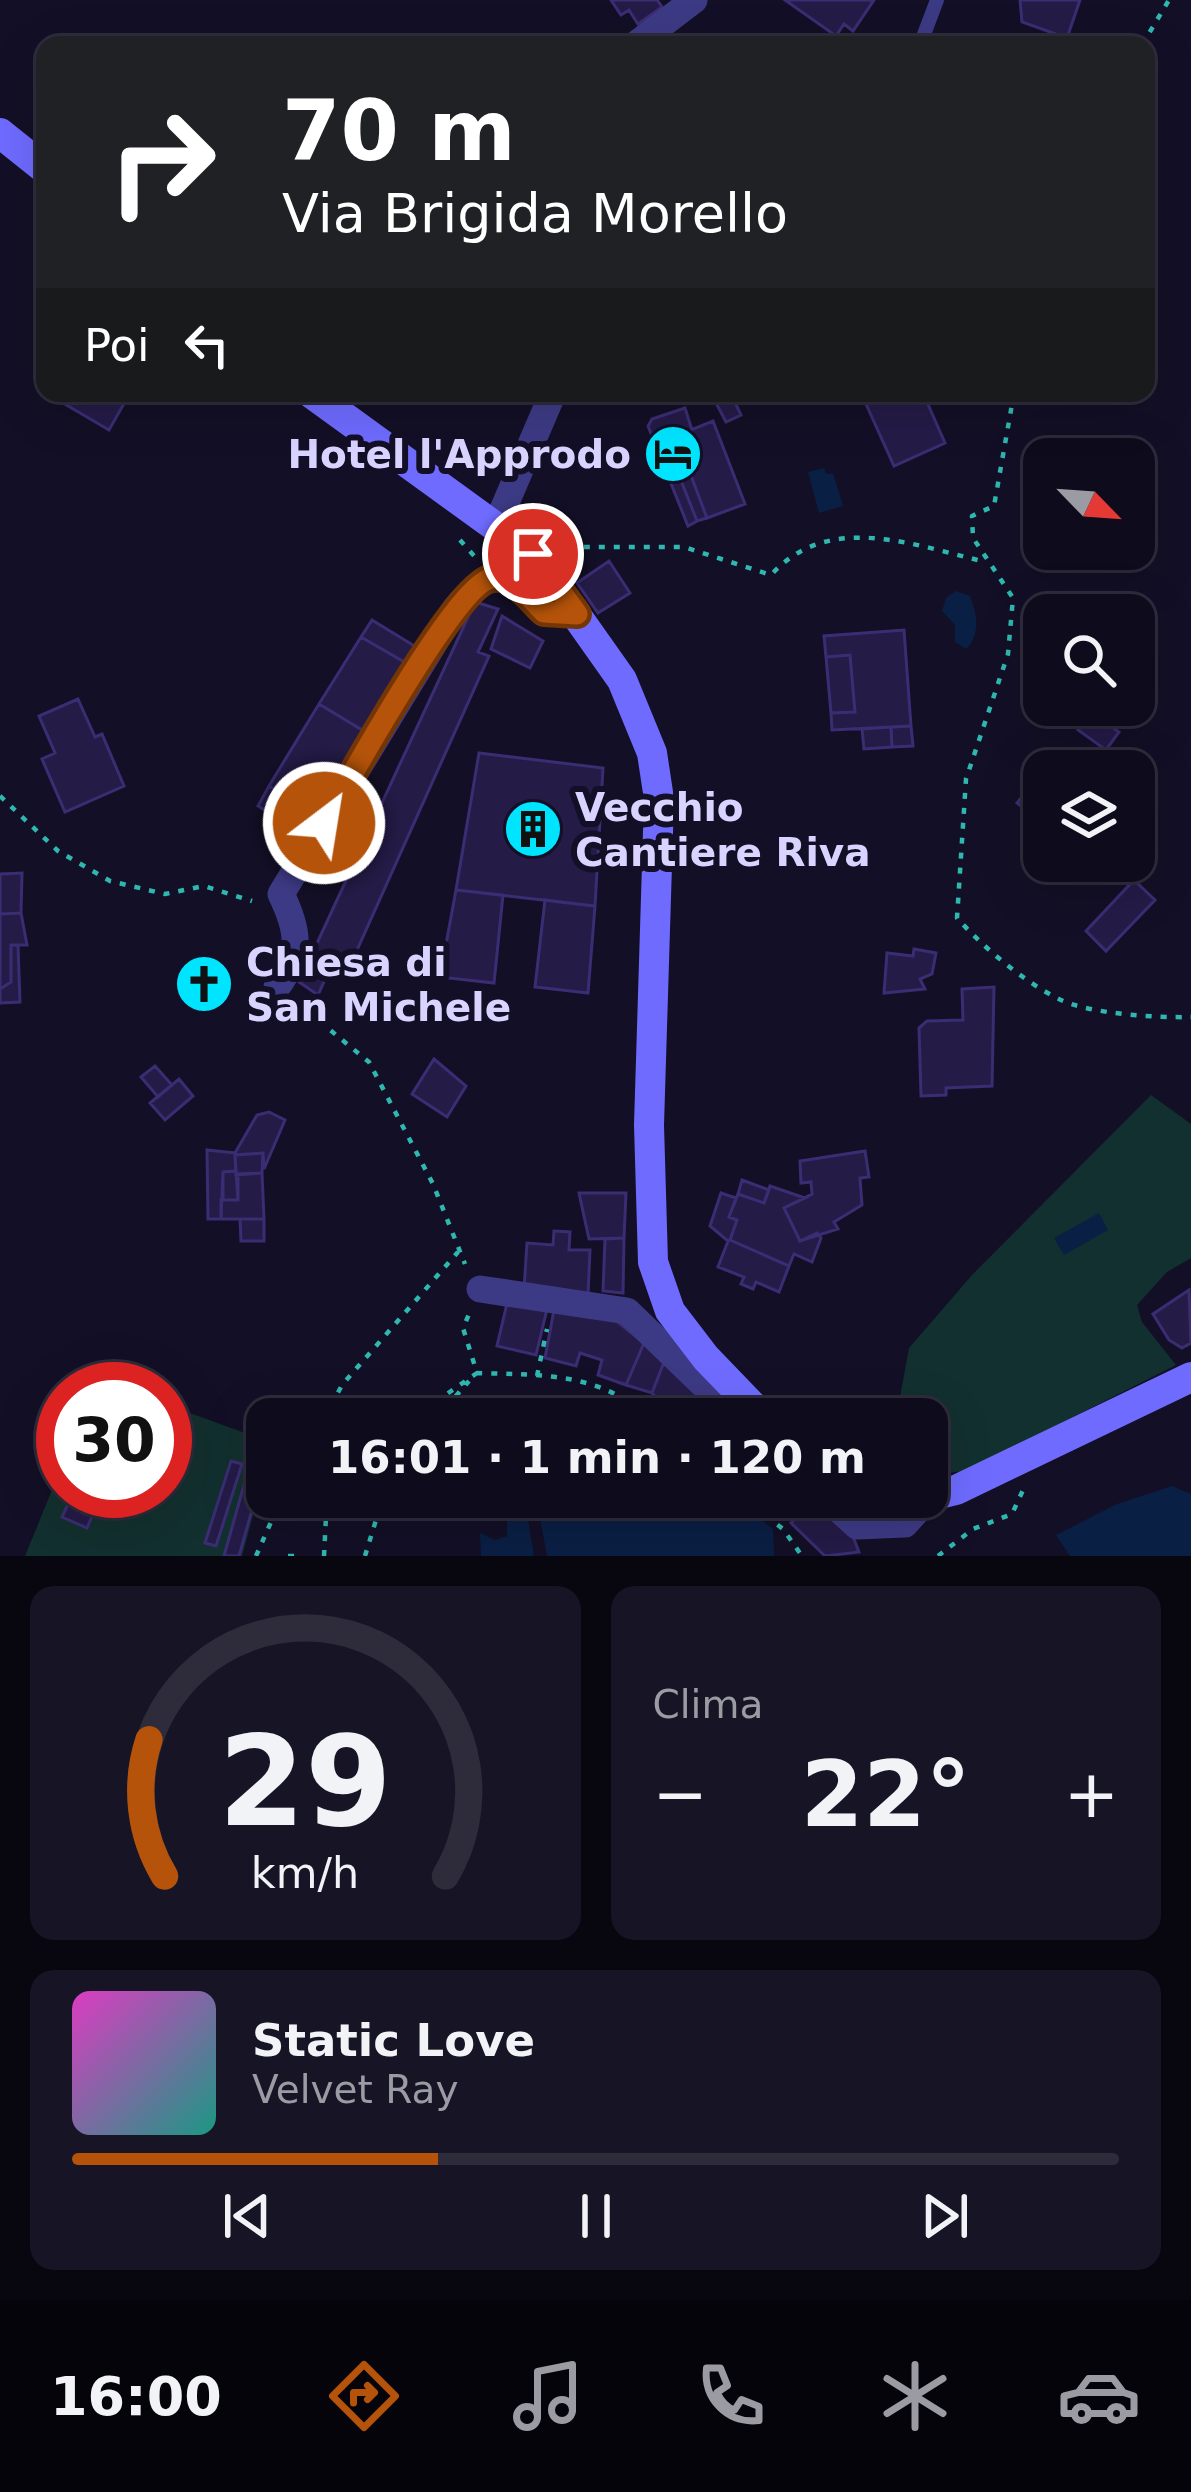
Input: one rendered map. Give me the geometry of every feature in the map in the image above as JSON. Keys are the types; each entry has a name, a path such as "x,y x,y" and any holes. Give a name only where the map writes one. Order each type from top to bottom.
{"main road":[{"path":"0,133 36,162"},
{"path":"324,402 533,554 622,680 658,773 649,1125 653,1262 670,1311 745,1398"},
{"path":"948,1490 1191,1377"}],"street":[{"path":"647,36 694,0"},
{"path":"496,526 549,402"},
{"path":"277,987 295,962 293,920 281,894 455,609 473,587 490,578 509,579 544,612 577,614"},
{"path":"479,1289 627,1311 718,1398"},
{"path":"848,1518 857,1526 904,1524 910,1518"}],"lane":[{"path":"924,36 938,0"}],"path":[{"path":"1147,36 1169,0"},
{"path":"1012,402 994,506 972,516 973,538 1013,598 1008,655 966,779 957,918 974,937 1062,1000 1160,1018 1191,1017"},
{"path":"581,547 684,547 771,575 794,550 867,535 986,562"},
{"path":"0,796 58,851 110,881 165,894 204,886 248,902"},
{"path":"277,987 369,1062 433,1184 458,1252 479,1289 463,1328 476,1372"},
{"path":"335,1398 458,1252"},
{"path":"537,1376 553,1300"},
{"path":"454,1398 476,1372"},
{"path":"440,1398 476,1372 537,1376 623,1393 628,1398"},
{"path":"256,1556 273,1518"},
{"path":"324,1556 326,1518"},
{"path":"365,1556 377,1518"},
{"path":"769,1518 802,1556"},
{"path":"288,1556 295,1552 299,1556"}],"green space":[{"path":"1151,1095 1191,1124 1191,1258 1167,1272 1137,1305 1142,1322 1176,1365 966,1471 948,1473 948,1398 900,1398 909,1348 972,1275"},
{"path":"192,1414 246,1433 246,1518 252,1518 242,1556 25,1556 41,1518 192,1518"}],"water":[{"path":"824,468 826,474 833,473 843,506 819,513 808,472"},
{"path":"956,591 970,596 976,617 976,631 966,649 955,642 955,625 942,611 946,598"},
{"path":"1099,1213 1108,1230 1064,1255 1054,1238"},
{"path":"1172,1486 1191,1494 1191,1556 1070,1556 1056,1535 1117,1504"},
{"path":"507,1518 528,1518 534,1556 481,1556 480,1533 495,1540 507,1536"},
{"path":"540,1518 758,1518 773,1529 774,1556 547,1556"}],"building":[{"path":"611,0 657,0 662,7 638,24 629,10 621,15"},
{"path":"785,0 874,0 853,31 844,24 836,36"},
{"path":"1020,0 1080,0 1068,36 1022,22"},
{"path":"61,402 125,402 109,430"},
{"path":"735,402 741,415 726,422 716,403"},
{"path":"927,402 945,443 894,466 866,404"},
{"path":"685,408 692,430 665,440 697,521 688,526 648,426 652,419"},
{"path":"713,421 745,504 707,518 676,436"},
{"path":"676,436 707,518 697,521 665,440"},
{"path":"609,561 630,593 598,613 577,583"},
{"path":"475,602 498,609 478,652 489,656 344,979 328,973 318,995 299,982"},
{"path":"502,616 543,641 530,668 491,649"},
{"path":"372,620 416,647 406,663 361,637"},
{"path":"904,630 911,726 832,730 831,713 855,712 850,655 826,657 824,636"},
{"path":"361,637 406,663 362,730 319,704"},
{"path":"850,655 855,712 831,713 826,657"},
{"path":"78,699 95,737 102,734 124,786 65,812 42,759 55,753 39,716"},
{"path":"319,704 364,731 314,813 269,786"},
{"path":"911,726 913,746 892,747 891,727"},
{"path":"1110,726 1119,732 1106,750 1078,730"},
{"path":"891,727 892,747 864,749 862,729"},
{"name":"Vecchio Cantiere Riva","path":"479,753 603,768 595,906 456,890"},
{"path":"269,786 314,813 301,833 258,806"},
{"path":"22,873 21,913 0,914 0,874"},
{"path":"1132,882 1155,900 1106,951 1086,931"},
{"path":"456,890 503,895 494,983 440,977"},
{"path":"545,900 595,906 588,993 535,987"},
{"path":"21,913 27,945 11,945 11,982 0,989 0,914"},
{"path":"11,945 18,945 20,1002 0,1003 0,989 11,982"},
{"path":"914,949 936,953 932,974 920,979 925,989 884,993 887,953 913,956"},
{"path":"994,987 992,1086 946,1088 946,1095 921,1096 919,1028 927,1021 963,1020 962,989"},
{"path":"434,1059 466,1086 447,1117 412,1094"},
{"path":"155,1066 172,1085 158,1097 141,1077"},
{"path":"179,1079 193,1096 165,1120 150,1103"},
{"path":"269,1112 285,1120 264,1169 263,1153 235,1155 236,1171 223,1172 221,1219 208,1219 207,1150 235,1153 257,1115"},
{"path":"865,1151 869,1177 860,1178 862,1205 834,1222 838,1229 800,1241 784,1208 812,1194 811,1182 801,1183 800,1161"},
{"path":"263,1153 262,1173 236,1175 235,1155"},
{"path":"236,1171 238,1200 223,1200 223,1172"},
{"path":"262,1173 264,1219 221,1219 221,1200 238,1200 238,1174"},
{"path":"742,1180 769,1190 764,1203 738,1194"},
{"path":"770,1186 805,1198 784,1208 800,1241 817,1233 821,1238 812,1262 794,1254 789,1266 730,1240 737,1220 729,1217 738,1194 764,1203"},
{"path":"579,1193 626,1193 624,1238 589,1239"},
{"path":"721,1193 736,1198 729,1217 737,1220 730,1240 789,1266 779,1292 756,1282 753,1289 741,1284 744,1277 718,1267 728,1241 710,1226"},
{"path":"240,1219 264,1219 264,1241 241,1241"},
{"path":"554,1231 570,1232 569,1250 590,1250 588,1295 524,1289 527,1243 553,1245"},
{"path":"624,1238 623,1293 603,1291 605,1239"},
{"path":"1189,1290 1191,1343 1182,1348 1169,1340 1153,1314"},
{"path":"508,1299 547,1309 536,1355 497,1346"},
{"path":"554,1310 614,1319 644,1343 626,1385 598,1375 602,1360 580,1353 576,1366 545,1358"},
{"path":"644,1343 666,1357 652,1393 626,1385"},
{"path":"664,1362 704,1398 657,1398 652,1393"},
{"path":"231,1461 242,1464 216,1546 205,1543"},
{"path":"246,1478 246,1518 250,1518 239,1556 224,1556"},
{"path":"64,1518 91,1518 87,1528"},
{"path":"795,1518 837,1518 850,1529 859,1552 825,1556 791,1523"}],"place":[{"name":"Hotel l'Approdo","path":"673,454"},
{"name":"Vecchio Cantiere Riva","path":"533,829"},
{"name":"Chiesa di San Michele","path":"204,984"}],"route":[{"path":"324,823 430,646 473,587 490,578 509,579 544,612 560,617 577,614 533,554"}]}
